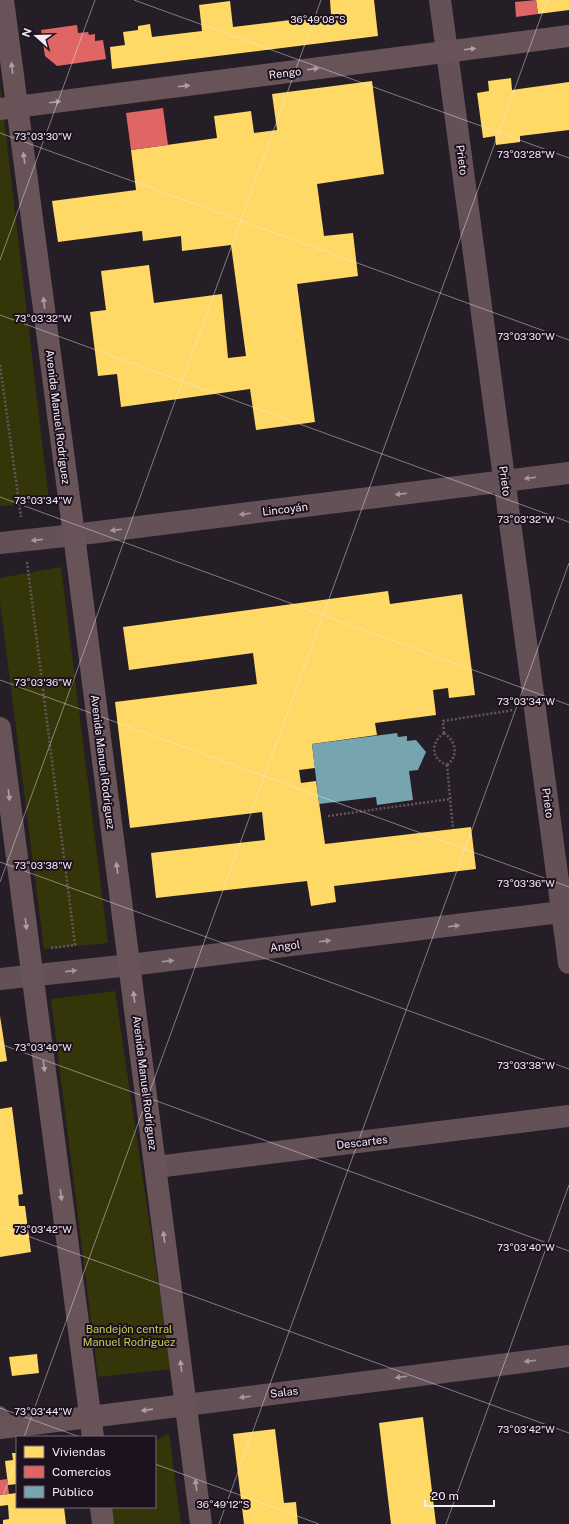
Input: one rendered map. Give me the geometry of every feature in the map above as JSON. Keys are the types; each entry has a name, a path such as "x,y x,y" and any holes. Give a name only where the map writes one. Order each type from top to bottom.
{"main road":[{"name":"Avenida Manuel Rodríguez","path":"3,0 8,108 30,197 202,1524"},
{"name":"Rengo","path":"8,108 569,36"},
{"path":"0,728 92,1427"},
{"name":"Salas","path":"4,1423 92,1427 186,1405"},
{"path":"101,1508 103,1524"}],"street":[{"name":"Prieto","path":"440,0 535,707 566,912 569,963"},
{"name":"Lincoyán","path":"0,543 74,536 569,473"},
{"name":"Angol","path":"0,979 130,965 566,912"},
{"name":"Descartes","path":"156,1167 569,1116"},
{"name":"Salas","path":"186,1405 569,1356"}],"path":[{"path":"0,365 22,520"},
{"path":"27,560 75,945"},
{"path":"444,733 443,721 535,707"},
{"path":"444,733 450,737 453,744 454,754 452,762 447,765"},
{"path":"444,733 438,737 434,747 435,756 439,762 447,765"},
{"path":"447,765 453,829"},
{"path":"328,816 450,799"}],"green space":[{"path":"0,85 49,501 0,506"},
{"path":"61,567 108,943 44,949 0,602 0,578"},
{"name":"Bandejón central Manuel Rodriguez","path":"115,991 171,1369 98,1377 51,999"},
{"path":"169,1434 181,1524 110,1524 108,1508 156,1508 156,1440"}],"building: Viviendas":[{"path":"330,0 374,0 378,36 112,69 110,47 125,45 123,32 138,30 138,26 150,24 152,37 202,31 199,5 230,1 233,27 331,15"},
{"path":"536,0 569,0 569,10 538,14"},
{"path":"511,78 512,90 569,82 569,130 520,136 520,142 496,145 495,136 483,138 477,93 489,91 488,81"},
{"path":"372,81 384,174 317,184 324,236 353,233 358,276 297,284 315,422 256,430 250,389 121,407 117,374 98,376 90,312 106,310 101,271 149,265 154,303 222,294 228,358 246,356 231,245 182,251 181,236 143,241 142,231 58,242 52,201 136,190 131,150 217,138 214,116 251,111 254,133 277,130 272,94"},
{"path":"388,591 390,604 462,594 475,695 449,698 448,688 433,690 436,715 375,723 377,735 312,744 315,768 299,770 301,783 316,781 325,844 471,827 476,869 334,886 336,902 311,906 307,881 156,898 151,853 265,840 262,812 130,828 115,702 257,684 253,653 129,670 123,627"},
{"path":"0,1016 7,1061 0,1062"},
{"path":"12,1107 23,1194 18,1195 19,1206 25,1206 31,1252 0,1257 0,1109"},
{"path":"37,1354 39,1373 12,1376 9,1357"},
{"path":"423,1417 436,1524 391,1524 379,1423"},
{"path":"275,1429 284,1503 296,1502 298,1524 244,1524 233,1434"},
{"path":"12,1453 16,1453 16,1484 8,1485 5,1461 13,1460"},
{"path":"16,1493 16,1508 64,1508 66,1524 3,1524 3,1520 9,1519 8,1505 0,1506 0,1495"}],"building: Comercios":[{"path":"536,0 538,14 516,17 515,2"},
{"path":"77,25 78,33 88,32 89,35 95,34 95,41 103,40 106,59 57,66 45,56 41,30"},
{"path":"163,108 168,145 131,150 126,113"},
{"path":"7,1479 9,1494 0,1495 0,1480"}],"building: Público":[{"path":"397,733 398,737 407,736 407,741 416,740 426,752 418,770 409,771 413,800 377,805 376,797 319,804 312,744"}]}
